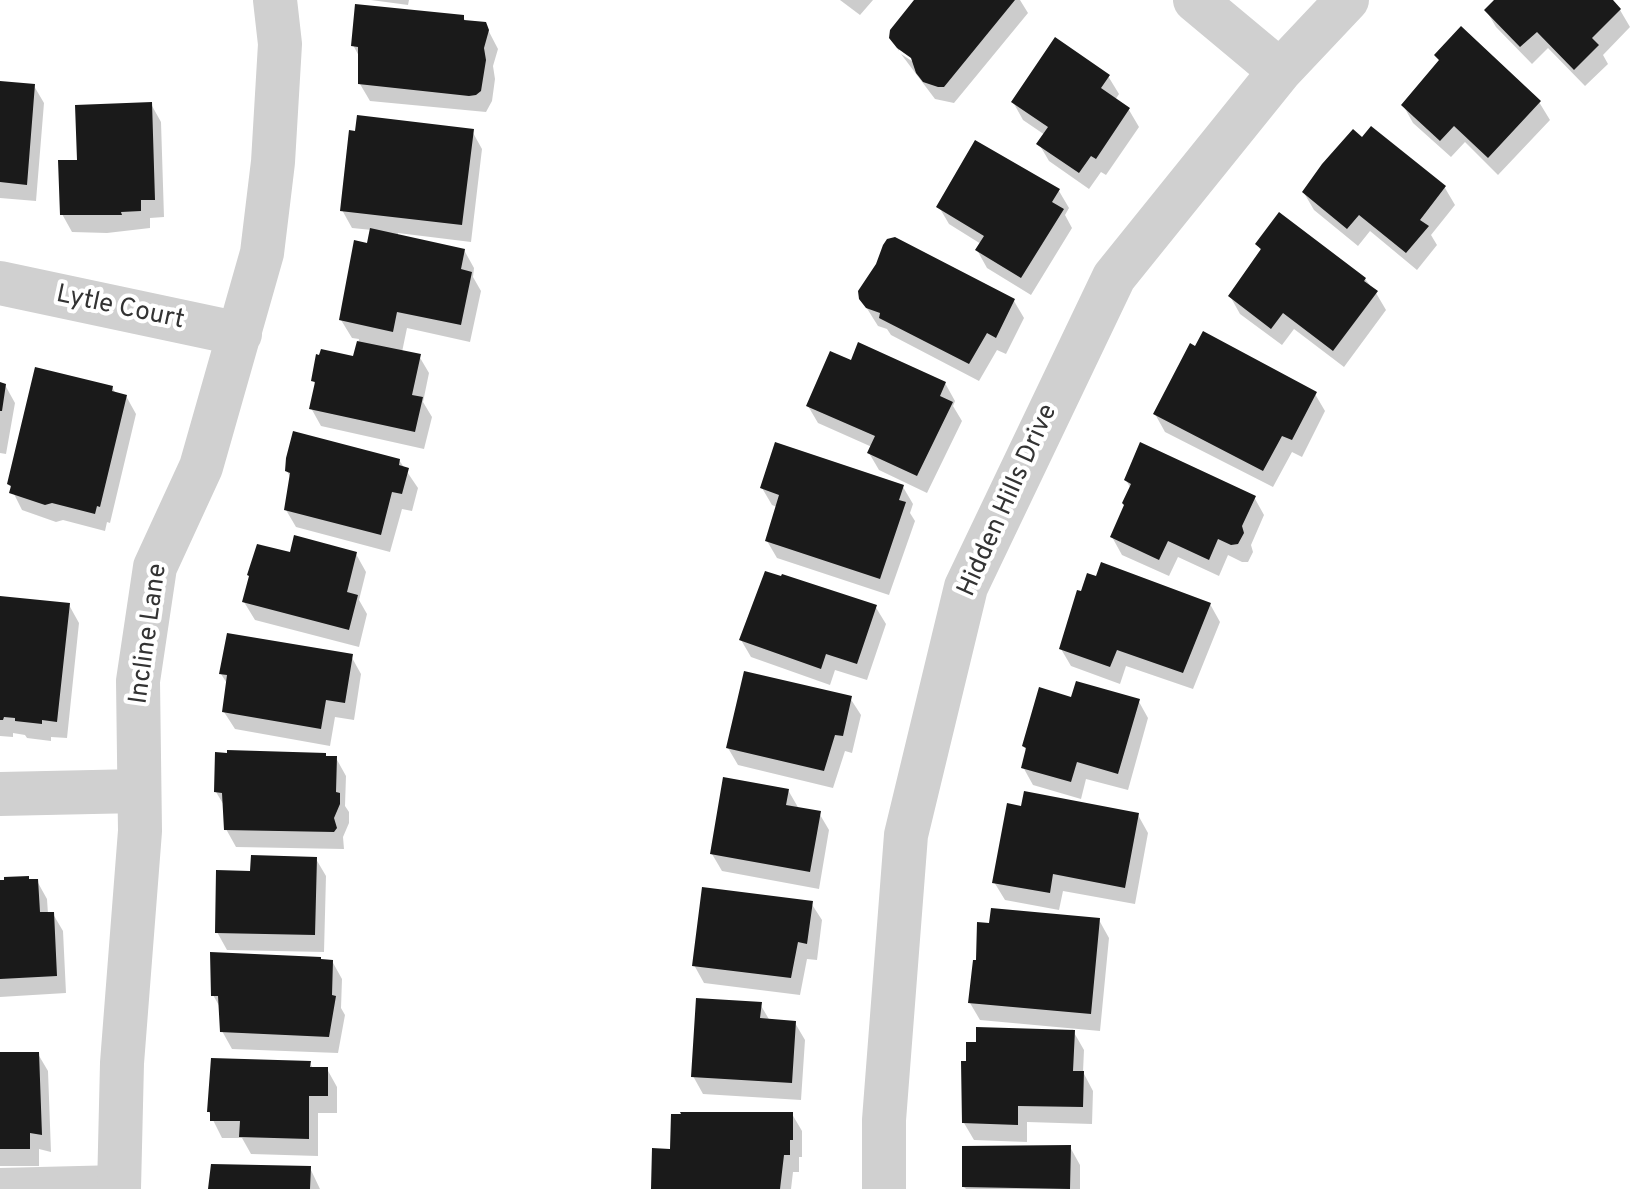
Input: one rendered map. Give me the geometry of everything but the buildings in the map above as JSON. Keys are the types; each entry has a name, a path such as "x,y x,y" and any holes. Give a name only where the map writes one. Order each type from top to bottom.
{"street":[{"name":"Incline Lane","path":"119,1183 122,1063 140,831 138,681 155,567 201,467 262,253 273,162 280,44 275,0"},
{"path":"1195,0 1280,71"},
{"name":"Hidden Hills Drive","path":"884,1189 884,1120 906,835 966,587 1114,277 1280,71 1347,0"},
{"name":"Lytle Court","path":"0,283 240,334"},
{"path":"0,794 139,791"}],"lane":[{"path":"0,1180 119,1183"}]}
